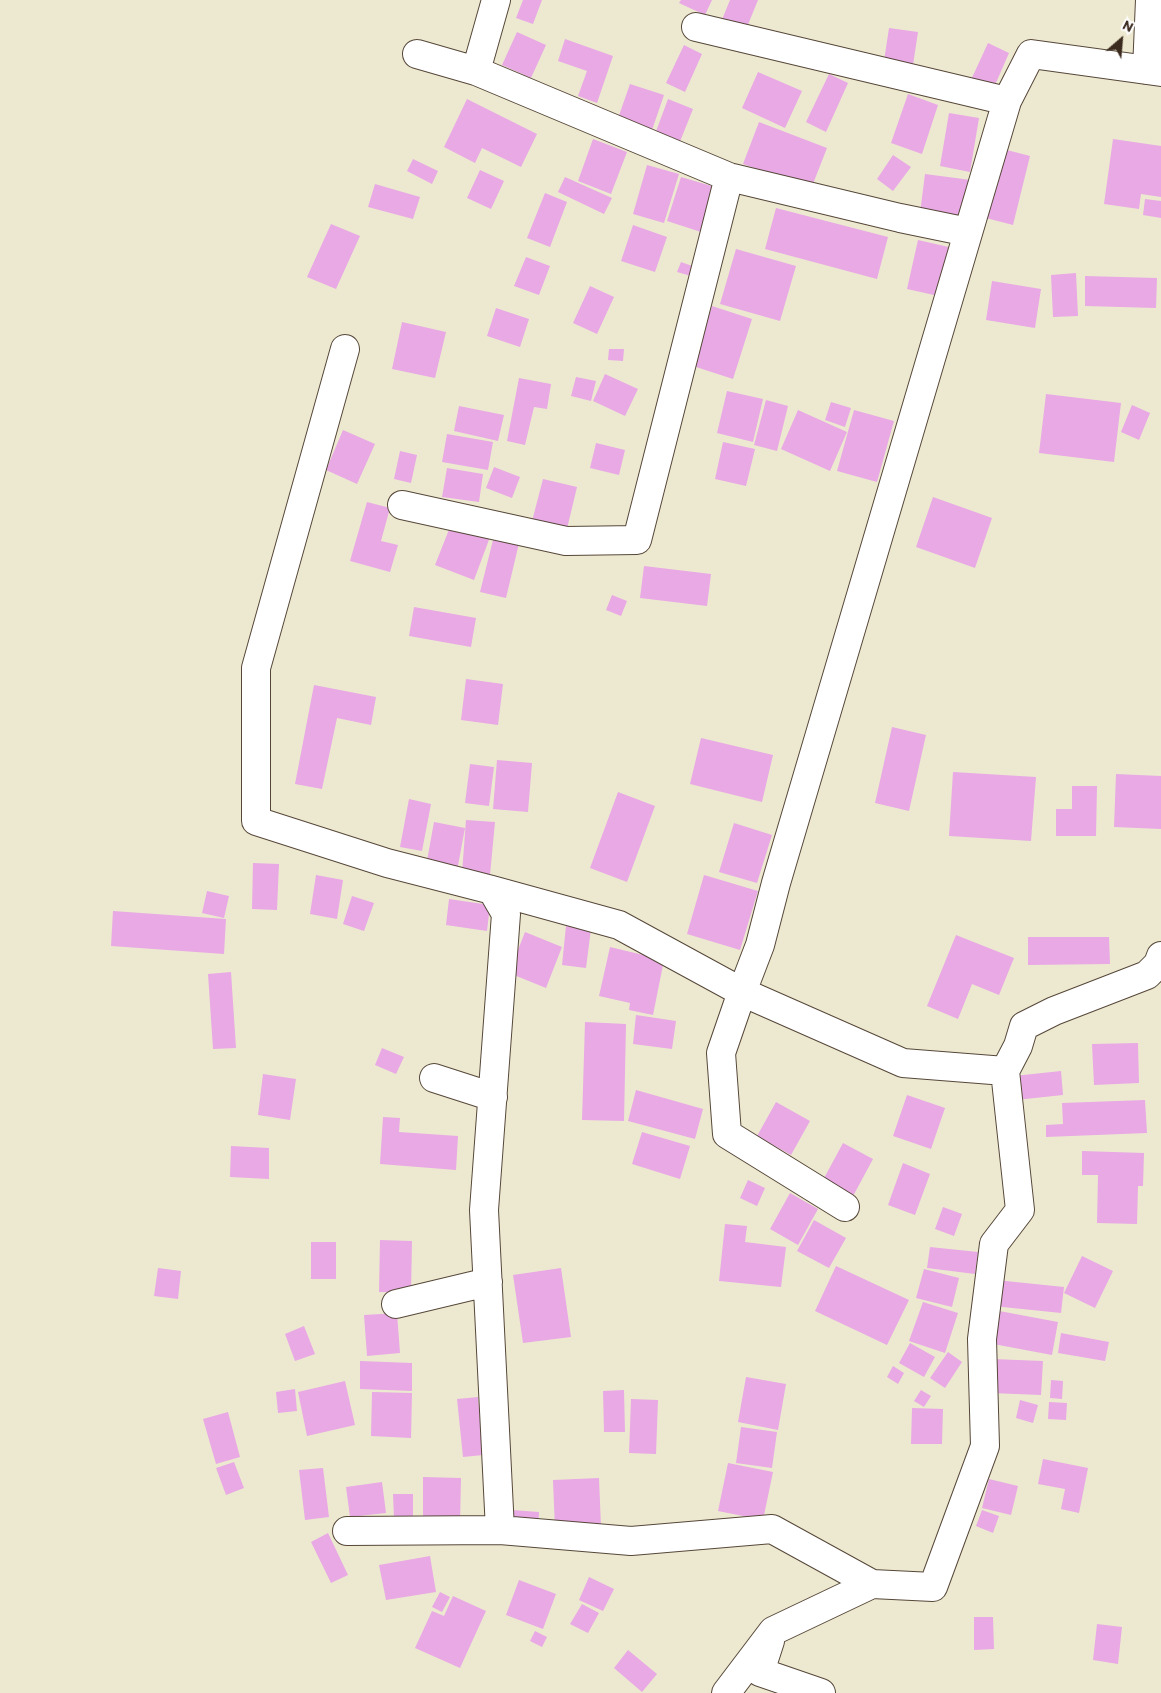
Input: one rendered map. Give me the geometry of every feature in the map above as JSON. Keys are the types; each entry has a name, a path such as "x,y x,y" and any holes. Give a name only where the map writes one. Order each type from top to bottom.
{"street":[{"path":"476,70 496,0"},
{"path":"845,1207 727,1134 721,1054 760,945 776,883 1007,101 1031,54 1154,71 1150,0"},
{"path":"696,27 1007,101"},
{"path":"417,54 476,70 729,177 900,218 968,232"},
{"path":"402,505 566,541 637,540 729,177"},
{"path":"345,350 256,668 256,821 387,863 619,925 742,992 903,1064 1005,1071"},
{"path":"492,890 506,914 484,1210 500,1530"},
{"path":"347,1530 500,1530 631,1541 772,1529 872,1584 933,1587 984,1446 982,1338 994,1244 1020,1210 1005,1071 1018,1046 1024,1026 1054,1011 1147,976 1158,964 1161,956"},
{"path":"434,1078 493,1097"},
{"path":"396,1304 488,1282"},
{"path":"726,1693 773,1631 872,1584"},
{"path":"773,1631 760,1672 821,1693"}],"building":[{"path":"523,0 542,0 533,24 516,18"},
{"path":"681,0 712,0 705,15 679,3"},
{"path":"730,0 758,0 745,32 721,22"},
{"path":"889,28 918,32 913,65 884,61"},
{"path":"517,32 546,45 531,78 502,65"},
{"path":"565,39 613,56 597,103 578,96 587,71 558,61"},
{"path":"988,43 1009,53 992,92 970,82"},
{"path":"684,45 702,54 685,92 666,83"},
{"path":"758,72 802,91 785,128 742,108"},
{"path":"829,74 848,83 826,132 806,122"},
{"path":"630,84 664,95 650,136 616,124"},
{"path":"908,94 938,105 922,154 891,143"},
{"path":"467,99 537,134 521,167 482,148 475,163 444,147"},
{"path":"668,99 693,109 679,144 655,134"},
{"path":"949,113 979,118 970,172 940,166"},
{"path":"759,122 827,148 811,189 743,164"},
{"path":"593,139 627,152 611,194 578,181"},
{"path":"1113,139 1161,146 1161,197 1141,194 1139,209 1104,204"},
{"path":"1003,149 1030,156 1013,225 986,218"},
{"path":"893,155 911,167 893,191 877,179"},
{"path":"413,159 438,171 432,184 407,171"},
{"path":"647,165 679,174 664,223 633,214"},
{"path":"480,170 504,181 491,209 467,198"},
{"path":"925,174 971,180 965,220 920,213"},
{"path":"565,177 612,198 604,214 558,192"},
{"path":"681,177 715,187 701,232 667,221"},
{"path":"375,184 420,197 413,219 368,207"},
{"path":"545,193 567,202 550,247 527,238"},
{"path":"1145,199 1161,201 1161,218 1143,215"},
{"path":"776,208 888,237 877,279 765,249"},
{"path":"331,224 360,236 336,289 307,277"},
{"path":"633,225 667,237 655,272 621,261"},
{"path":"918,240 953,248 943,297 907,289"},
{"path":"736,249 796,266 780,321 720,304"},
{"path":"526,257 550,266 539,295 514,286"},
{"path":"681,262 695,267 691,276 677,272"},
{"path":"1076,273 1078,316 1053,317 1051,275"},
{"path":"1085,276 1157,278 1156,308 1085,306"},
{"path":"992,281 1041,289 1035,328 986,320"},
{"path":"590,286 614,297 597,334 573,323"},
{"path":"712,306 752,319 733,379 693,366"},
{"path":"496,308 529,319 520,347 487,336"},
{"path":"402,322 446,332 435,378 392,369"},
{"path":"609,349 624,349 623,361 608,360"},
{"path":"605,374 638,389 625,416 593,401"},
{"path":"576,377 596,381 591,401 571,396"},
{"path":"519,378 551,384 547,409 534,407 525,445 507,441"},
{"path":"727,391 763,399 753,442 717,433"},
{"path":"1046,394 1121,403 1114,462 1039,453"},
{"path":"766,400 788,406 777,451 754,445"},
{"path":"831,402 851,408 845,427 825,420"},
{"path":"1132,405 1150,413 1139,440 1121,432"},
{"path":"459,406 504,415 498,441 454,431"},
{"path":"798,410 847,432 830,471 781,449"},
{"path":"854,410 894,421 877,482 837,471"},
{"path":"343,430 375,444 357,484 326,470"},
{"path":"447,434 493,442 488,470 442,462"},
{"path":"723,442 755,449 746,486 715,479"},
{"path":"596,443 625,450 619,475 590,468"},
{"path":"400,451 417,455 411,483 394,479"},
{"path":"494,467 520,477 512,498 486,488"},
{"path":"447,468 483,474 479,502 442,497"},
{"path":"543,479 577,487 566,533 531,525"},
{"path":"933,497 992,518 975,568 916,547"},
{"path":"367,502 390,508 381,541 398,545 390,572 350,561"},
{"path":"452,522 490,537 474,580 435,565"},
{"path":"495,532 520,539 506,598 480,592"},
{"path":"644,566 711,574 707,606 640,598"},
{"path":"612,595 627,601 621,616 606,610"},
{"path":"414,607 476,618 471,647 409,636"},
{"path":"466,679 503,684 498,725 461,720"},
{"path":"314,685 376,697 371,725 337,718 322,789 295,784"},
{"path":"892,727 926,735 909,811 875,803"},
{"path":"701,738 773,755 762,802 690,784"},
{"path":"497,760 532,763 528,812 493,809"},
{"path":"470,764 494,767 489,806 465,803"},
{"path":"953,772 1036,777 1031,841 949,836"},
{"path":"1116,774 1161,776 1161,829 1114,827"},
{"path":"1072,786 1097,786 1096,836 1056,836 1056,809 1072,809"},
{"path":"618,792 655,806 627,882 590,868"},
{"path":"409,799 431,804 422,851 400,847"},
{"path":"466,820 495,822 490,875 462,873"},
{"path":"434,822 465,828 457,871 426,866"},
{"path":"734,823 772,835 757,883 719,872"},
{"path":"253,863 279,864 277,910 252,909"},
{"path":"316,875 343,880 337,919 310,914"},
{"path":"704,875 758,891 740,950 687,934"},
{"path":"207,891 229,896 224,918 202,913"},
{"path":"352,896 374,903 364,931 343,924"},
{"path":"449,899 490,905 487,931 446,925"},
{"path":"113,911 226,919 224,954 111,946"},
{"path":"566,926 591,929 586,968 562,965"},
{"path":"525,932 562,947 546,988 509,973"},
{"path":"956,935 1014,958 999,995 972,984 958,1019 927,1006"},
{"path":"1028,937 1109,937 1110,964 1028,965"},
{"path":"610,947 664,960 653,1015 629,1010 630,1003 599,996"},
{"path":"231,972 236,1048 213,1049 208,974"},
{"path":"636,1015 676,1021 672,1049 633,1044"},
{"path":"585,1022 626,1024 624,1121 582,1120"},
{"path":"1138,1043 1139,1083 1094,1085 1092,1044"},
{"path":"382,1048 404,1057 396,1074 375,1065"},
{"path":"1061,1071 1063,1095 1016,1100 1014,1076"},
{"path":"263,1074 296,1079 290,1120 258,1115"},
{"path":"636,1090 703,1109 695,1139 628,1121"},
{"path":"907,1095 945,1108 931,1149 893,1136"},
{"path":"1145,1100 1147,1133 1046,1137 1046,1125 1063,1124 1062,1103"},
{"path":"776,1102 810,1121 791,1155 757,1136"},
{"path":"383,1117 400,1118 399,1132 458,1136 456,1170 380,1164"},
{"path":"642,1132 690,1146 680,1179 632,1164"},
{"path":"843,1143 873,1159 852,1198 822,1182"},
{"path":"231,1146 269,1148 269,1179 230,1177"},
{"path":"1082,1151 1144,1153 1143,1186 1138,1186 1137,1224 1097,1223 1098,1175 1082,1175"},
{"path":"903,1163 930,1174 915,1215 888,1205"},
{"path":"748,1180 765,1188 757,1206 740,1198"},
{"path":"790,1193 818,1209 798,1245 770,1229"},
{"path":"943,1207 962,1214 954,1236 935,1229"},
{"path":"814,1220 846,1238 829,1268 797,1251"},
{"path":"725,1224 747,1226 745,1242 786,1247 781,1287 719,1281"},
{"path":"380,1240 412,1241 411,1293 379,1292"},
{"path":"311,1242 336,1242 336,1279 311,1279"},
{"path":"930,1247 978,1252 975,1274 927,1268"},
{"path":"1082,1256 1113,1271 1095,1308 1064,1293"},
{"path":"836,1266 909,1300 887,1345 815,1311"},
{"path":"158,1268 181,1271 178,1299 154,1296"},
{"path":"561,1268 571,1337 523,1343 513,1275"},
{"path":"924,1269 959,1278 952,1307 916,1298"},
{"path":"996,1280 1064,1287 1061,1313 993,1306"},
{"path":"923,1302 958,1313 945,1353 909,1341"},
{"path":"994,1310 1058,1322 1052,1355 988,1343"},
{"path":"397,1313 400,1353 367,1356 364,1315"},
{"path":"304,1326 315,1354 295,1361 285,1334"},
{"path":"1061,1333 1109,1342 1105,1361 1058,1353"},
{"path":"910,1343 935,1357 924,1377 899,1363"},
{"path":"948,1352 962,1362 945,1388 930,1378"},
{"path":"992,1359 1043,1361 1041,1395 991,1393"},
{"path":"360,1361 412,1363 412,1391 360,1389"},
{"path":"893,1366 904,1373 898,1384 887,1377"},
{"path":"746,1377 786,1384 778,1430 738,1422"},
{"path":"1051,1380 1063,1381 1062,1399 1050,1398"},
{"path":"345,1381 355,1425 307,1436 298,1392"},
{"path":"295,1389 297,1411 278,1413 276,1392"},
{"path":"624,1390 625,1432 604,1432 603,1391"},
{"path":"921,1390 931,1396 924,1407 914,1401"},
{"path":"372,1392 412,1393 411,1438 371,1436"},
{"path":"478,1397 483,1455 463,1457 457,1399"},
{"path":"631,1399 658,1400 656,1454 629,1453"},
{"path":"1020,1400 1038,1405 1033,1423 1016,1418"},
{"path":"1049,1402 1067,1403 1066,1420 1048,1419"},
{"path":"912,1408 943,1409 942,1444 911,1444"},
{"path":"228,1412 240,1457 216,1464 203,1419"},
{"path":"741,1427 777,1432 772,1468 736,1463"},
{"path":"1043,1459 1088,1468 1079,1513 1061,1509 1065,1489 1038,1484"},
{"path":"234,1462 244,1488 226,1495 216,1468"},
{"path":"728,1463 773,1472 763,1520 718,1511"},
{"path":"323,1468 329,1517 305,1520 299,1470"},
{"path":"423,1477 461,1478 460,1523 423,1523"},
{"path":"599,1478 601,1527 555,1529 553,1480"},
{"path":"989,1479 1018,1486 1011,1515 982,1508"},
{"path":"382,1482 386,1513 350,1517 346,1487"},
{"path":"393,1494 413,1494 413,1520 394,1520"},
{"path":"512,1510 539,1512 538,1530 510,1527"},
{"path":"982,1510 999,1516 993,1533 976,1526"},
{"path":"328,1533 348,1575 331,1583 311,1542"},
{"path":"430,1556 436,1592 386,1600 379,1565"},
{"path":"589,1577 614,1589 603,1611 579,1600"},
{"path":"519,1580 556,1594 543,1629 506,1615"},
{"path":"440,1592 450,1597 442,1612 432,1607"},
{"path":"453,1596 486,1611 460,1668 415,1648 432,1611 444,1616"},
{"path":"582,1604 599,1613 588,1633 570,1624"},
{"path":"974,1617 993,1617 994,1649 974,1650"},
{"path":"1097,1624 1122,1627 1118,1664 1093,1660"},
{"path":"535,1631 547,1637 542,1647 530,1641"},
{"path":"628,1650 657,1674 642,1692 614,1668"}]}
